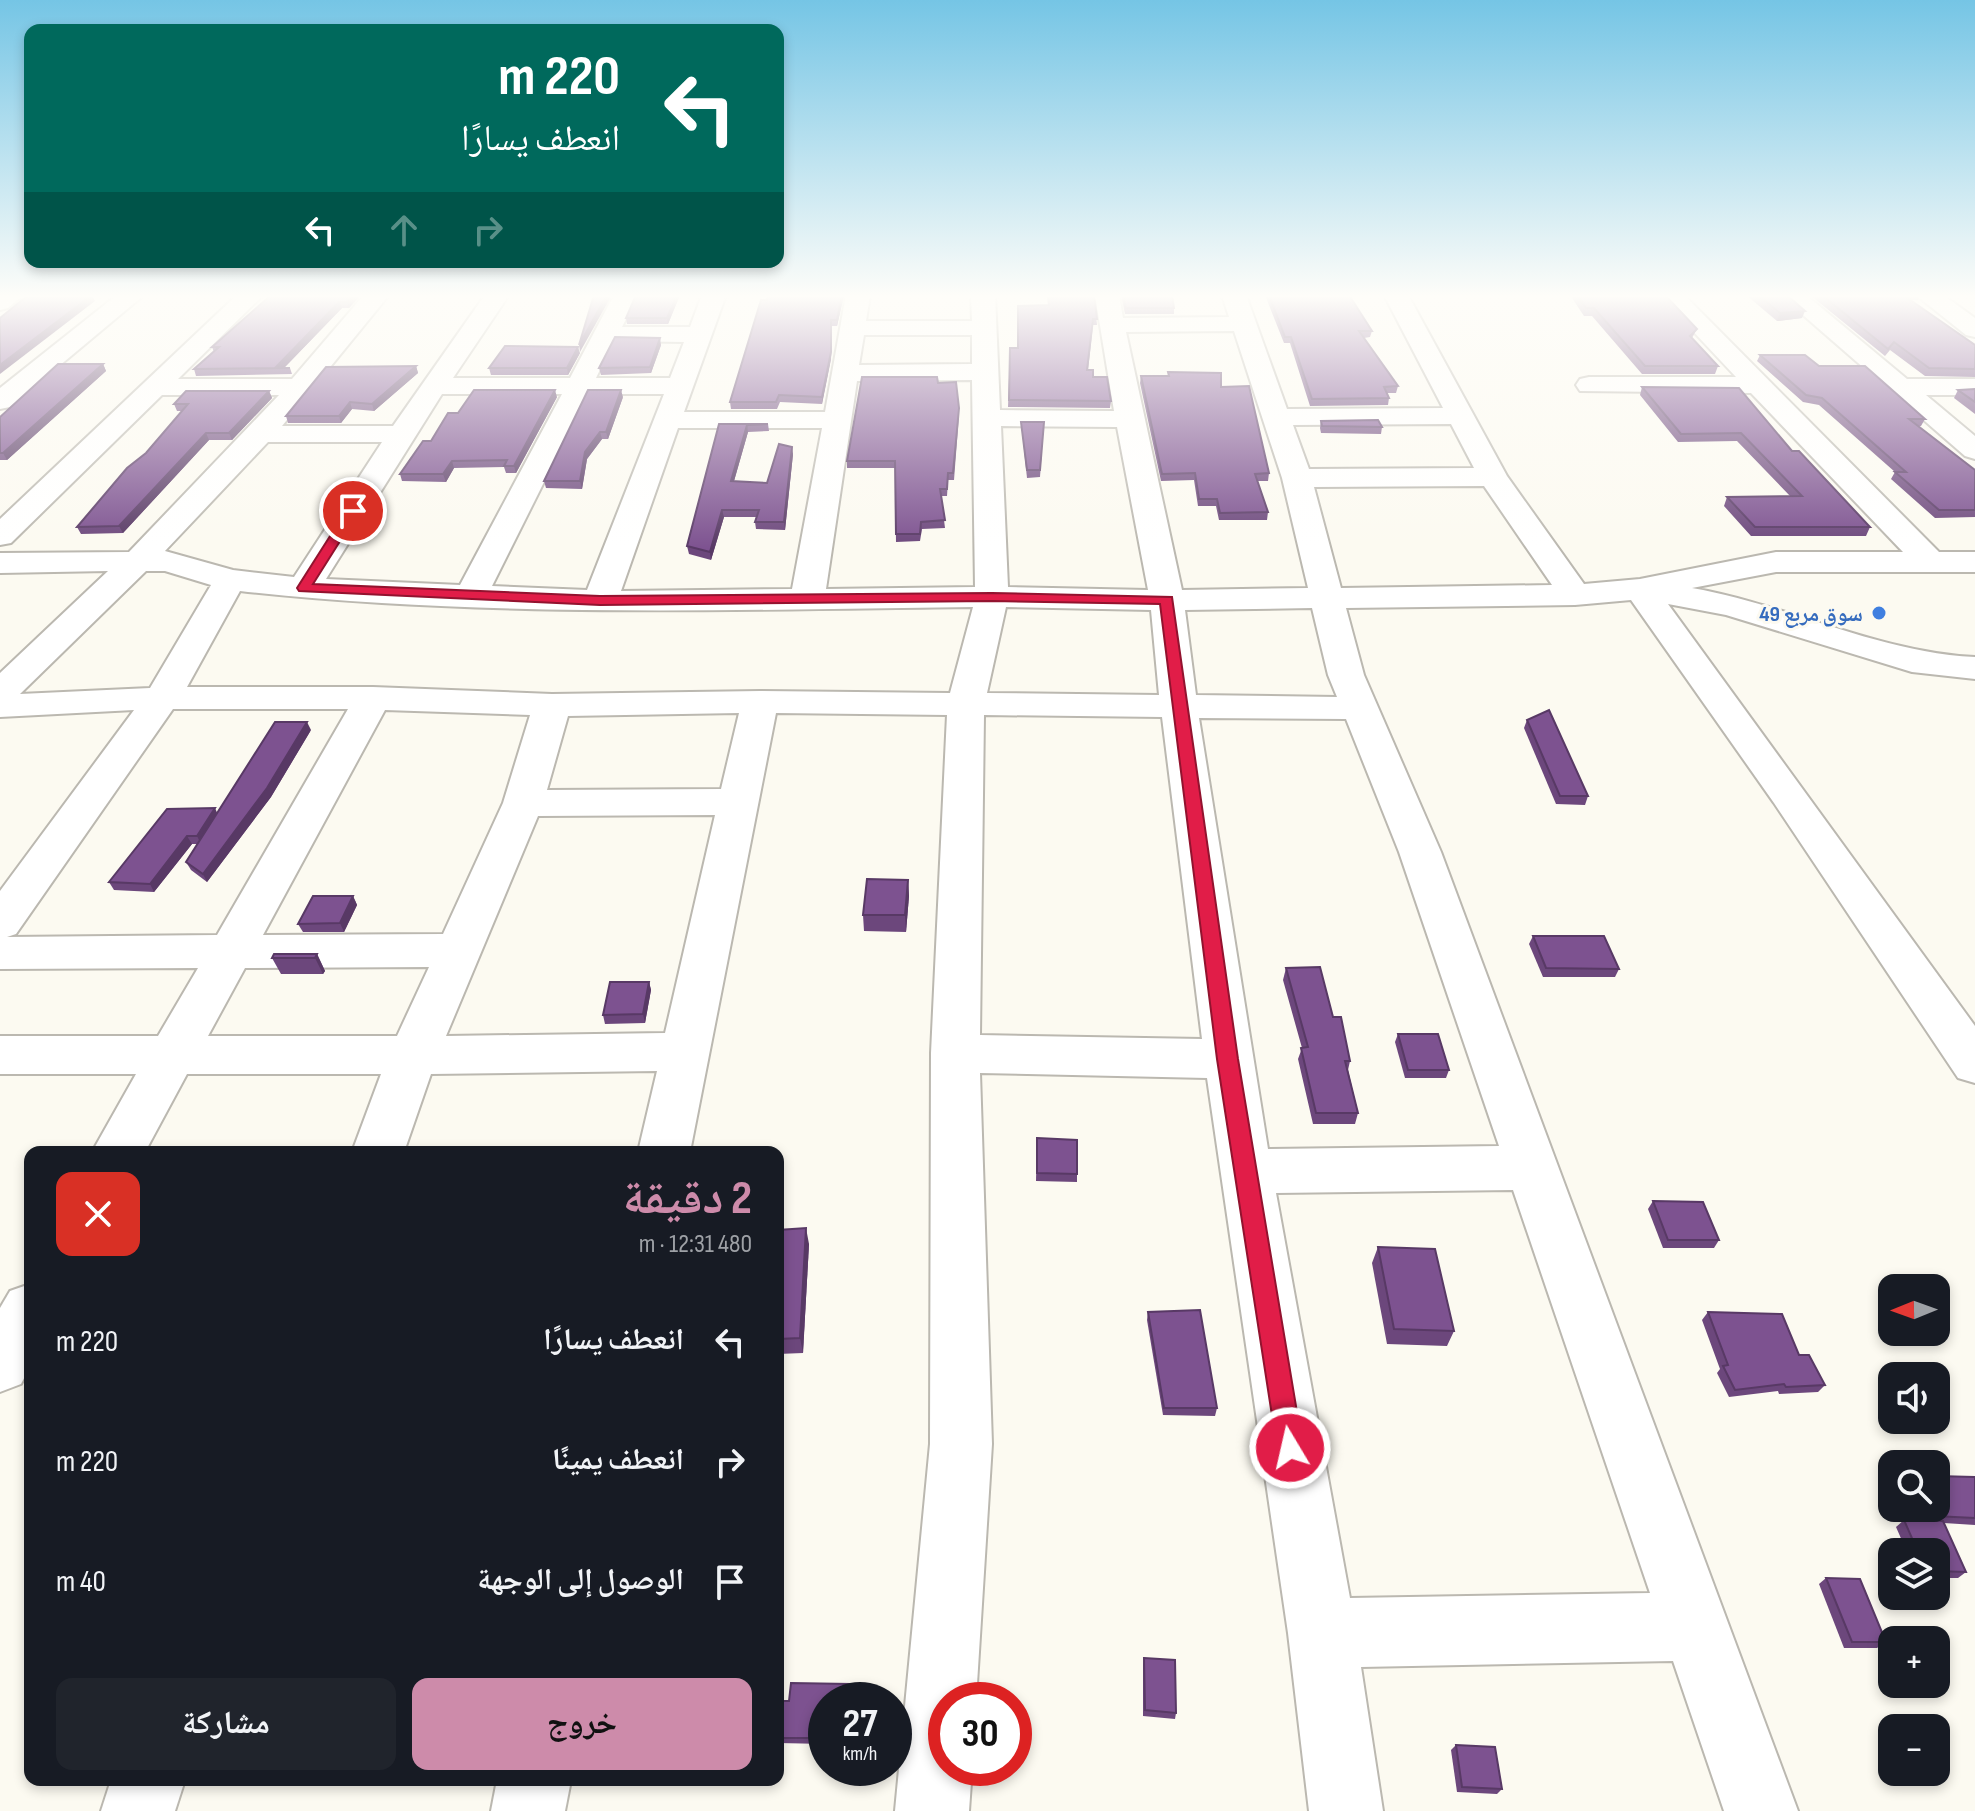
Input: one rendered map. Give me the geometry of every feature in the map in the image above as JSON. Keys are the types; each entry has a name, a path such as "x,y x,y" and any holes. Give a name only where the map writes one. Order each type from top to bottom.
{"street":[{"path":"4,394 23,380"},
{"path":"0,536 14,510 164,380"},
{"path":"0,693 139,560 260,434 306,380"},
{"path":"304,588 438,380"},
{"path":"472,593 582,380"},
{"path":"600,601 682,380"},
{"path":"807,600 844,380"},
{"path":"932,1811 961,1444 955,1053 966,703 992,597 986,380"},
{"path":"1122,380 1174,642 1179,707 1228,1059 1322,1633 1346,1811"},
{"path":"1264,380 1297,478 1325,596 1358,708 1420,852 1761,1811"},
{"path":"1441,380 1493,477 1575,595"},
{"path":"1755,380 1930,562"},
{"path":"1891,380 1975,450"},
{"path":"1589,385 1760,385"},
{"path":"434,386 680,386"},
{"path":"156,387 300,387"},
{"path":"1900,387 1975,387"},
{"path":"1277,417 1461,416"},
{"path":"987,418 1129,419"},
{"path":"667,420 837,420"},
{"path":"260,434 401,434"},
{"path":"1297,478 1493,477"},
{"path":"0,563 139,560 188,565 230,580 304,588 600,601 992,597 1167,600 1575,595 1640,589 1776,562 1975,562"},
{"path":"0,923 162,698 230,580"},
{"path":"1640,589 1737,607 1881,656 1953,668 1975,668"},
{"path":"1640,589 1788,794 1975,1064"},
{"path":"0,706 162,698 373,698 552,705 760,702 1358,708"},
{"path":"121,1146 373,698"},
{"path":"665,1146 760,702"},
{"path":"380,1146 413,1055 523,803 552,705"},
{"path":"523,803 739,802"},
{"path":"0,953 460,950"},
{"path":"0,1055 413,1055 686,1051"},
{"path":"955,1053 1228,1059"},
{"path":"1245,1171 1531,1168"},
{"path":"0,1364 24,1321"},
{"path":"1322,1633 1696,1626"},
{"path":"138,1811 146,1786"},
{"path":"528,1811 533,1786"}],"building":[{"path":"41,380 86,380 3,453 0,453 0,417"},
{"path":"316,380 400,380 372,404 350,402 339,416 286,416"},
{"path":"737,380 825,380 822,397 779,395 776,402 730,402"},
{"path":"862,380 956,382 959,408 953,473 948,473 947,489 940,489 945,520 921,522 920,534 896,534 895,461 847,461"},
{"path":"1009,380 1107,380 1111,401 1009,400"},
{"path":"1142,380 1221,380 1221,387 1249,386 1269,473 1255,474 1268,512 1220,513 1217,499 1199,499 1195,473 1162,474"},
{"path":"1305,380 1393,380 1398,386 1384,387 1389,398 1312,399"},
{"path":"1788,380 1880,380 1925,419 1909,419 1975,470 1975,510 1939,510 1895,472 1906,472 1822,398 1806,395"},
{"path":"1642,387 1739,388 1792,451 1799,451 1870,527 1755,527 1727,497 1802,496 1741,433 1681,434"},
{"path":"1975,389 1975,402 1958,390"},
{"path":"474,390 555,390 514,466 504,466 507,460 452,461 443,474 400,474 423,441 431,441 448,413 458,413"},
{"path":"588,390 621,390 606,432 600,432 585,452 580,481 544,481"},
{"path":"186,391 269,391 229,433 206,433 119,526 77,527 127,468 146,453 188,404 174,404"},
{"path":"1378,420 1382,427 1322,426 1321,421"},
{"path":"1021,422 1044,422 1040,470 1027,470"},
{"path":"719,424 768,424 747,425 731,481 767,483 779,444 792,447 784,522 755,522 759,510 722,510 710,552 687,546"},
{"path":"1549,710 1588,796 1560,796 1527,720"},
{"path":"275,722 307,722 267,788 203,874 186,862"},
{"path":"215,808 197,836 187,836 150,884 109,882 167,809"},
{"path":"867,879 908,880 905,915 863,915"},
{"path":"313,896 353,896 340,923 298,924"},
{"path":"1533,936 1604,936 1619,969 1546,968"},
{"path":"274,954 317,954 315,958 272,958"},
{"path":"1320,967 1333,1017 1341,1017 1350,1061 1345,1061 1358,1113 1316,1113 1301,1048 1308,1047 1286,968"},
{"path":"610,982 649,982 643,1014 603,1015"},
{"path":"1398,1034 1438,1034 1449,1070 1408,1070"},
{"path":"1037,1138 1077,1140 1077,1174 1037,1173"},
{"path":"1653,1201 1703,1202 1719,1240 1668,1240"},
{"path":"806,1228 800,1338 784,1339 784,1230"},
{"path":"1378,1247 1435,1249 1454,1331 1394,1329"},
{"path":"1200,1310 1217,1408 1164,1408 1148,1312"},
{"path":"1708,1312 1782,1314 1799,1355 1809,1355 1825,1385 1786,1387 1784,1384 1735,1390 1723,1366 1728,1365"},
{"path":"1950,1476 1975,1477 1975,1518 1950,1517"},
{"path":"1905,1522 1943,1522 1966,1572 1950,1571 1950,1538 1912,1538"},
{"path":"1826,1578 1860,1579 1879,1626 1878,1642 1852,1642"},
{"path":"1144,1658 1175,1660 1176,1713 1145,1710"},
{"path":"791,1683 808,1683 808,1738 784,1738 784,1701 789,1701"},
{"path":"1456,1745 1495,1747 1502,1789 1462,1787"}],"place":[{"name":"سوق مربع 49","path":"1879,613"}],"route":[{"path":"353,511 304,588 600,601 992,597 1167,600 1228,1059 1290,1448"}]}
